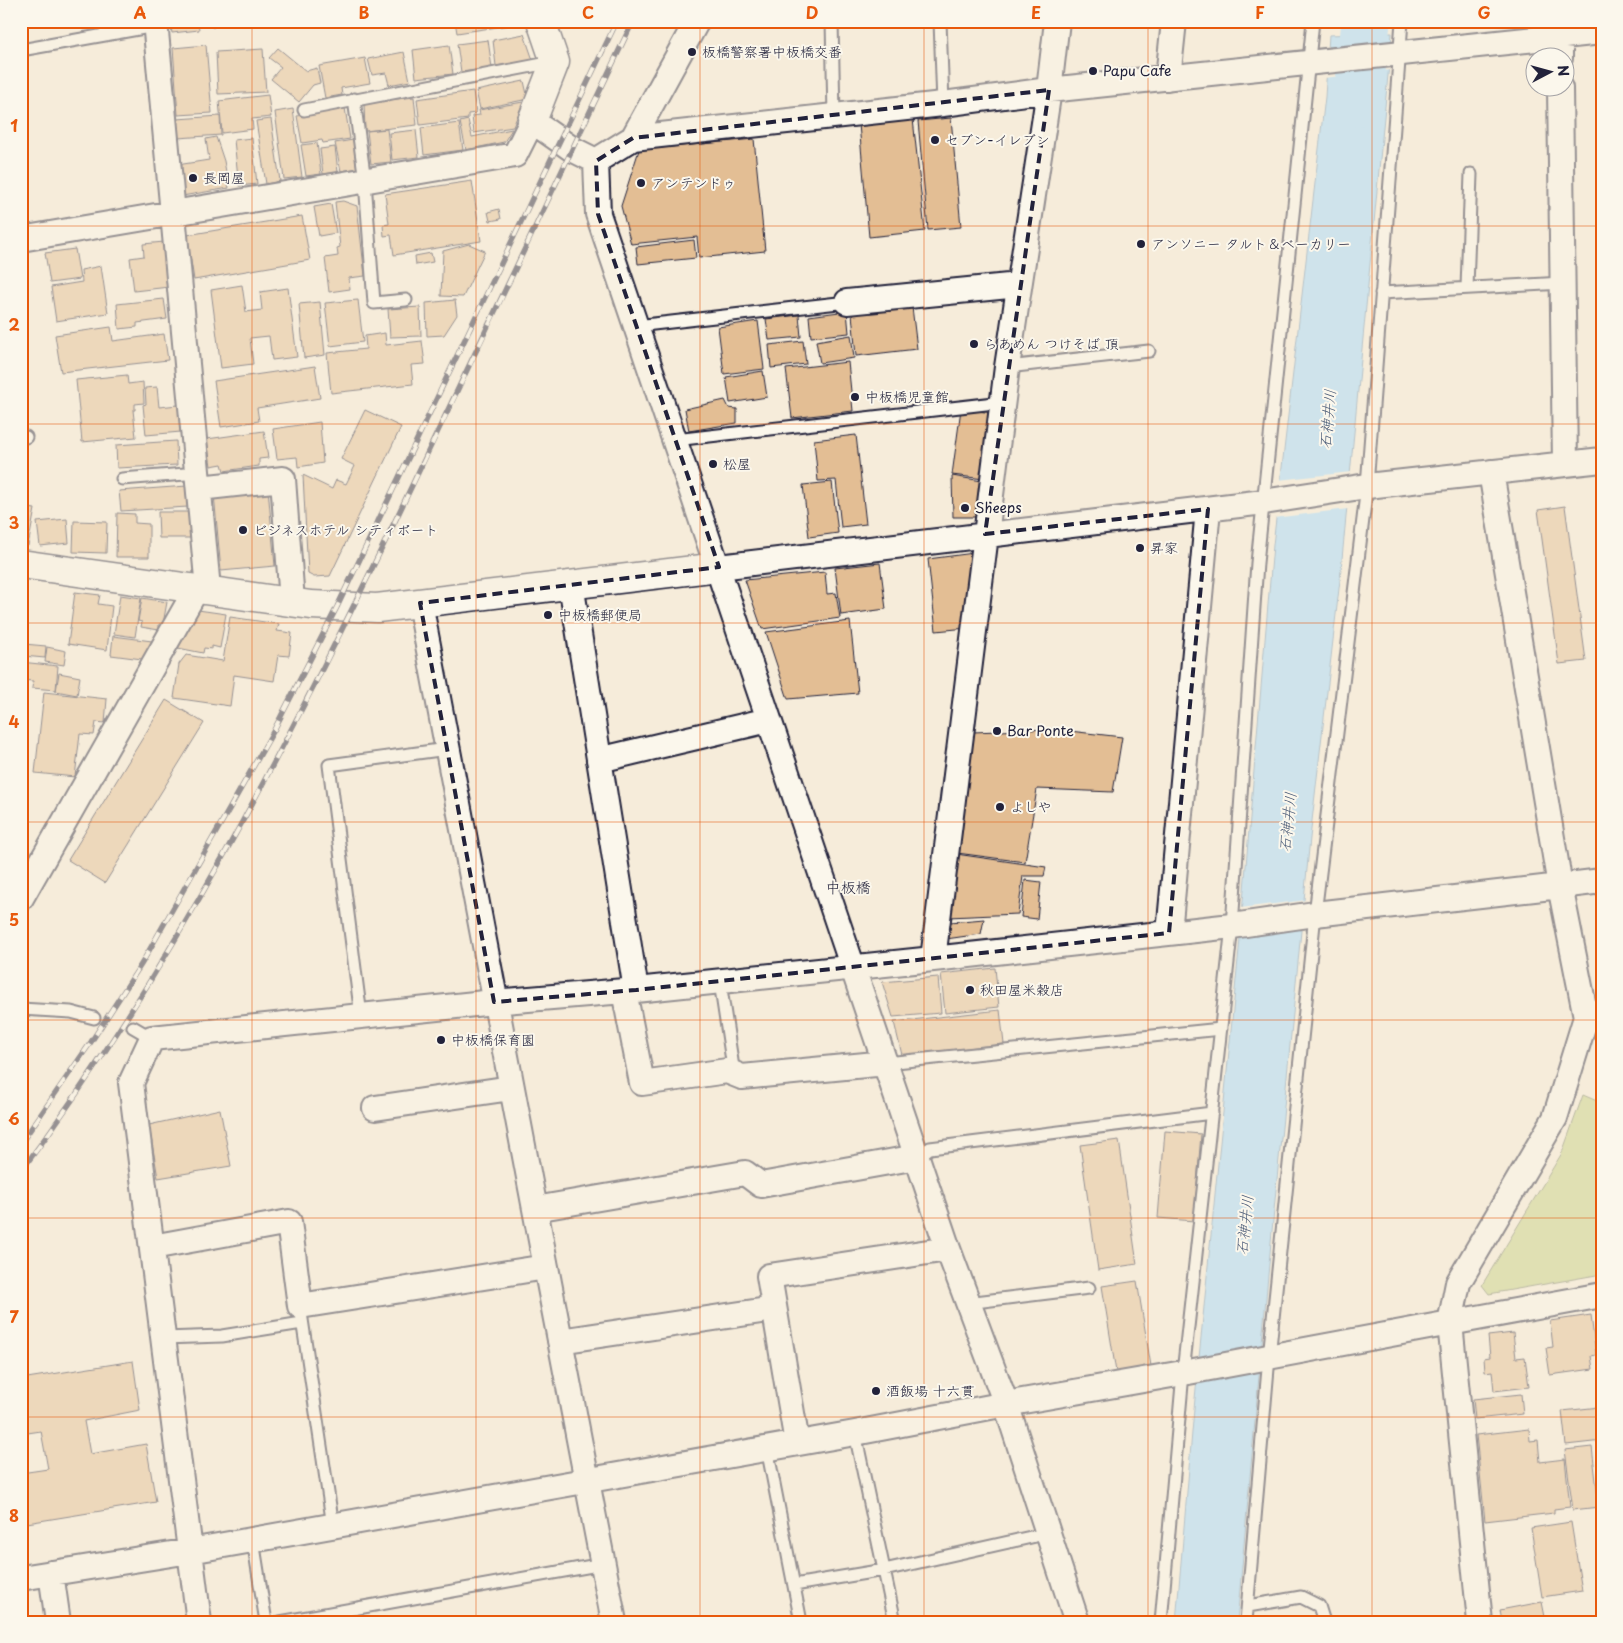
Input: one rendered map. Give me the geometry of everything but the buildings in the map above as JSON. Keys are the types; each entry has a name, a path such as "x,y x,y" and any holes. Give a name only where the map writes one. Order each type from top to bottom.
{"street":[{"path":"21,239 515,155 532,121 555,62 541,21"},
{"path":"633,138 697,21"},
{"path":"932,959 1007,367 1049,90 1057,21"},
{"path":"1168,78 1174,21"},
{"path":"21,898 202,589 199,480 155,24"},
{"path":"596,161 633,138 943,104 1049,90 1560,38 1602,32"},
{"path":"1560,98 1565,464"},
{"path":"532,121 572,149 596,161"},
{"path":"596,161 598,214 719,567 948,1249 1006,1404 1077,1622"},
{"path":"847,302 1019,285"},
{"path":"21,564 292,602 354,608 420,603 985,534 1208,509 1367,486 1602,460"},
{"path":"1475,1620 1450,1323 1458,1283 1555,1118 1586,1017 1560,886 1492,472"},
{"path":"199,480 283,479 292,602"},
{"path":"1169,933 1208,509"},
{"path":"571,584 599,760 642,1083 727,1071 742,1077 886,1063"},
{"path":"420,603 494,1002 614,1622"},
{"path":"599,760 769,720"},
{"path":"199,1622 131,1083 142,1033 361,1016 720,982 1232,926 1315,914 1602,881"},
{"path":"376,1108 511,1088"},
{"path":"535,1209 744,1173 761,1185 917,1157"},
{"path":"152,1247 289,1222 301,1315 546,1267"},
{"path":"797,1443 769,1276 948,1249"},
{"path":"21,1578 190,1551 855,1433 1602,1295"},
{"path":"560,1341 774,1309"},
{"path":"51,1573 58,1622"}],"lane":[{"path":"832,21 834,116"},
{"path":"940,21 943,104"},
{"path":"1161,1622 1183,1373 1232,926 1257,563 1312,63 1313,21"},
{"path":"1246,1622 1269,1357 1315,914 1367,486 1396,54 1402,21"},
{"path":"21,50 155,24"},
{"path":"304,110 555,62"},
{"path":"354,99 365,181 374,303 406,300"},
{"path":"1467,288 1471,174"},
{"path":"1381,293 1563,283"},
{"path":"636,326 847,302"},
{"path":"1007,367 1149,351"},
{"path":"675,440 1003,402"},
{"path":"122,479 199,480"},
{"path":"361,1016 329,765 447,749"},
{"path":"720,982 734,1074"},
{"path":"21,1009 71,1012 94,1018"},
{"path":"886,1063 1221,1029"},
{"path":"917,1157 930,1148 1212,1114"},
{"path":"967,1303 1089,1288"},
{"path":"164,1338 222,1336 301,1315 333,1526"},
{"path":"855,1433 895,1622"},
{"path":"768,1448 801,1622"},
{"path":"794,1586 884,1570 1049,1533"},
{"path":"253,1540 266,1622"},
{"path":"280,1622 603,1564"},
{"path":"1248,1606 1302,1597 1319,1606 1324,1622"}],"highlighted area":[{"path":"1049,90 985,534 1208,509 1169,933 636,990 494,1002 420,603 719,567 598,214 596,161 633,138"}],"green space":[{"path":"1583,1095 1597,1101 1602,1142 1602,1274 1489,1294 1482,1285 1562,1153"}],"water":[{"path":"1392,33 1340,580 1310,838 1237,1622 1176,1622 1194,1409 1239,949 1273,545 1325,97 1329,35"}],"pier":[{"path":"1393,41 1391,70 1324,78 1326,48"},
{"path":"1351,472 1348,509 1274,518 1278,480"},
{"path":"1307,900 1304,929 1238,938 1240,908"}],"waterway":[{"name":"石神井川","path":"1358,102 1366,21"}],"railway":[{"path":"21,1143 91,1042 142,963 274,730 337,607 617,21"},
{"path":"21,1171 76,1095 128,1016 177,936 269,772 355,604 633,21"}],"place":[{"name":"板橋警察署中板橋交番","path":"692,52"},
{"name":"Papu Cafe","path":"1093,71"},
{"name":"セブン-イレブン","path":"935,140"},
{"name":"長岡屋","path":"193,178"},
{"name":"アンテンドゥ","path":"641,183"},
{"name":"アンソニー タルト＆ベーカリー","path":"1141,244"},
{"name":"らあめん つけそば 頂","path":"974,344"},
{"name":"中板橋児童館","path":"855,397"},
{"name":"松屋","path":"713,464"},
{"name":"Sheeps","path":"965,508"},
{"name":"ビジネスホテル シティポート","path":"243,530"},
{"name":"昇家","path":"1140,548"},
{"name":"中板橋郵便局","path":"548,615"},
{"name":"Bar Ponte","path":"997,731"},
{"name":"よしや","path":"1000,807"},
{"name":"秋田屋米穀店","path":"970,990"},
{"name":"中板橋保育園","path":"441,1040"},
{"name":"酒飯場 十六貫","path":"876,1391"}],"district":[{"name":"中板橋","path":"848,888"}]}
